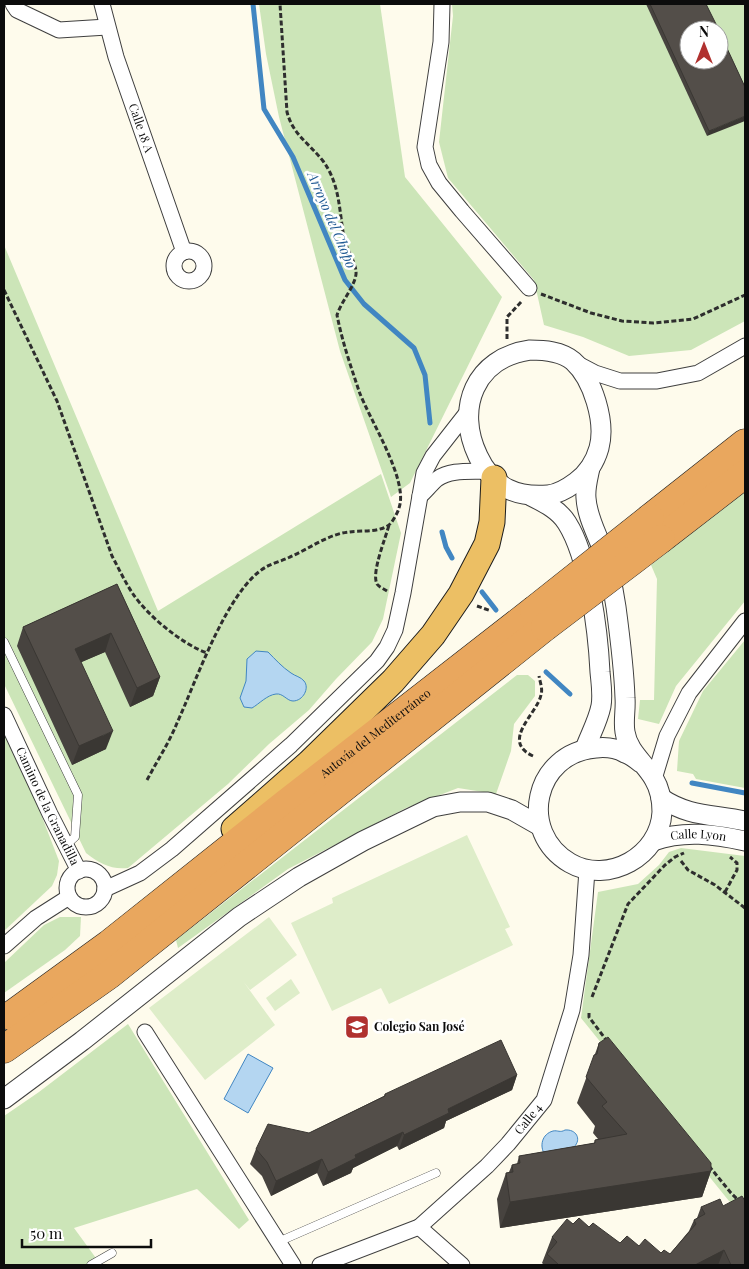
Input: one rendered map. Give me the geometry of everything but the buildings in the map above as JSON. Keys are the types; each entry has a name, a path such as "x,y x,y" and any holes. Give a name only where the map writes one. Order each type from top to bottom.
{"highway":[{"name":"Autovía del Mediterráneo","path":"4,1049 109,975 540,619 656,528 745,443"},
{"path":"7,1019 87,945 235,828 272,796 309,763 393,681 433,635 455,602 487,544 492,522 490,474"},
{"name":"Autovía del Mediterráneo","path":"656,528 745,474"},
{"name":"Autovía del Mediterráneo","path":"7,1019 117,938 286,804 540,619"}],"street":[{"path":"13,4 16,10 59,30 107,27"},
{"name":"Calle 18 A","path":"102,4 116,57 184,252"},
{"path":"442,4 441,42 425,147 429,166 439,183 529,288"},
{"path":"585,749 598,716 601,705 601,693 595,624 577,545 567,523 553,507 530,495 507,489 481,463 472,442 468,420 470,398 480,378 495,362 517,352 542,350 564,355 595,372 620,381 657,381 698,372 745,346"},
{"path":"530,495 551,495 583,477 590,468 599,449 601,437 594,394 587,378 573,361"},
{"path":"104,889 140,873 172,850 298,738 377,661 387,647 394,630 403,593 422,481 428,465 469,410"},
{"path":"590,468 586,500 588,511 609,568 616,608 625,697 625,732 629,745 654,779 661,798 661,820 653,841 641,855 625,866 606,870 587,870 571,864 557,854 547,841 540,826 538,806 542,787 552,770 566,757 585,749 605,747 624,752 641,763"},
{"path":"420,496 437,480 446,475 458,472 490,474"},
{"path":"654,779 667,736 689,693 745,622"},
{"name":"Camino de la Granadilla","path":"4,714 79,871"},
{"name":"Calle Lyon","path":"661,798 673,806 686,811 745,821"},
{"path":"4,1100 239,918 299,877 363,841 433,807 460,802 488,802 512,810 540,826"},
{"name":"Calle Lyon","path":"653,841 670,835 703,833 745,841"},
{"path":"91,870 101,878 104,889 100,900 90,907 78,905 69,897 67,891 70,879 79,871 91,870"},
{"name":"Calle 4","path":"320,1265 419,1227 487,1166 508,1144 544,1100 572,1010 580,955 587,870"},
{"path":"4,946 36,918 69,897"},
{"path":"145,1032 292,1265"},
{"path":"419,1227 462,1265"}],"lane":[{"path":"4,642 78,795 75,837 66,845"},
{"path":"278,1242 436,1173"},
{"path":"91,1265 112,1253"}],"path":[{"path":"280,4 289,118 297,133 323,162 332,176 338,195 348,254 355,266 356,275 354,281 339,306 337,315 340,330 360,394 391,462 401,497 399,508 390,524 377,566 376,582 378,586 388,592"},
{"path":"507,340 507,317 527,296 529,288 591,313 622,321 653,324 693,319 745,295"},
{"path":"4,290 57,401 112,556 122,575 134,595 151,615 190,644 207,653"},
{"path":"147,780 176,726 222,621 252,576 266,566 297,554 326,539 347,532 379,529 390,524"},
{"path":"470,604 491,611"},
{"path":"533,756 525,753 520,745 520,734 525,721 542,694 539,676"},
{"path":"591,1001 628,904 665,865 675,857 686,852"},
{"path":"723,856 737,863 737,870 725,892"},
{"path":"681,861 688,870 715,885 745,908"},
{"path":"590,1007 589,1017 608,1043"},
{"path":"707,1163 745,1207"}],"green space":[{"path":"259,4 380,4 405,177 502,297 410,483 391,497 340,351 279,117 266,54"},
{"path":"452,4 745,4 745,321 691,350 629,356 583,337 544,325 534,280 448,178 439,142 453,16"},
{"path":"4,245 158,611 381,474 401,533 383,619 372,642 309,710 269,744 228,784 128,868 116,868 105,865 86,853 4,684"},
{"path":"745,492 745,601 676,686 659,724 638,719 640,700 654,700 657,579 651,565"},
{"path":"745,640 745,788 696,779 693,774 677,771 679,741 703,691"},
{"path":"517,675 528,675 535,681 535,696 514,724 511,751 496,794 458,788 406,808 288,869 178,948 176,940"},
{"path":"4,730 37,804 59,861 57,875 52,886 4,931"},
{"path":"467,835 510,927 505,929 513,945 389,1004 381,988 332,1011 291,923 333,903 332,898"},
{"path":"681,848 745,856 745,1218 729,1201 581,1018 598,892 638,884 659,865 669,852"},
{"path":"60,917 81,917 80,936 65,950 4,993 4,963 44,925"},
{"path":"269,917 297,955 250,990 243,981 275,1025 205,1080 149,1008"},
{"path":"291,979 300,993 275,1011 266,998"},
{"path":"128,1024 249,1220 239,1229 197,1189 74,1228 101,1265 4,1265 4,1116 39,1092"}],"water":[{"path":"256,651 268,652 288,671 303,680 306,684 306,690 300,699 293,701 276,694 266,698 252,708 244,707 240,698 246,681 247,659"},
{"path":"248,1054 273,1068 248,1113 224,1099"},
{"path":"553,1131 572,1131 577,1135 578,1141 574,1147 545,1155 542,1144 546,1135"}],"waterway":[{"name":"Arroyo del Chopo","path":"253,4 264,109 293,157 345,280 364,304 414,348 425,375 430,423"},
{"name":"Arroyo del Chopo","path":"442,532 446,547 452,558"},
{"name":"Arroyo del Chopo","path":"482,592 496,610"},
{"name":"Arroyo del Chopo","path":"546,672 570,694"},
{"name":"Arroyo del Chopo","path":"692,783 745,793"}],"place":[{"name":"Colegio San José","path":"357,1027"}]}
